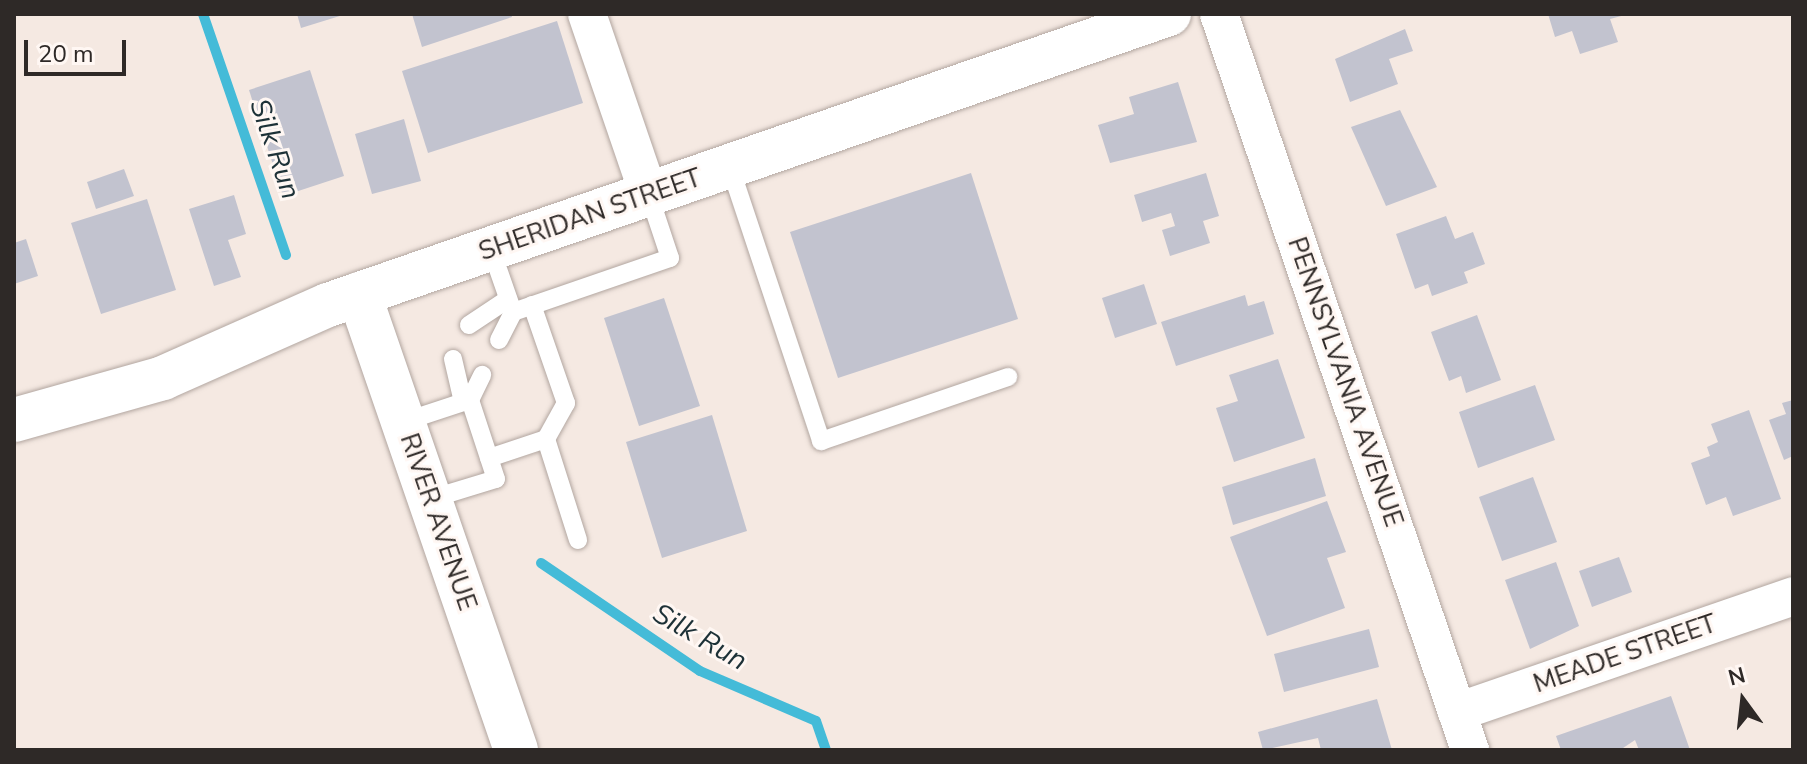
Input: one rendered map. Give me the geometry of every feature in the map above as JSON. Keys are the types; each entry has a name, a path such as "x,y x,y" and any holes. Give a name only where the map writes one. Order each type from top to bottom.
{"street":[{"path":"587,14 649,195"},
{"name":"SHERIDAN STREET","path":"14,420 163,378 359,294 1169,14"},
{"name":"PENNSYLVANIA AVENUE","path":"1219,14 1470,750"},
{"name":"RIVER AVENUE","path":"359,294 516,750"},
{"name":"MEADE STREET","path":"1457,712 1793,596"}],"lane":[{"path":"730,167 821,441 1008,377"},
{"path":"469,325 510,306 532,305 670,258 649,195"},
{"path":"491,249 510,306 499,340"},
{"path":"489,458 546,439 566,403 532,305"},
{"path":"430,499 496,479 453,359"},
{"path":"403,422 466,401 482,375"},
{"path":"546,439 578,540"}],"building":[{"path":"297,14 343,14 343,15 301,28"},
{"path":"412,14 511,14 512,17 422,47"},
{"path":"1548,14 1625,15 1610,19 1618,42 1580,54 1572,31 1555,37"},
{"path":"557,21 583,103 428,153 402,71"},
{"path":"1405,29 1413,51 1389,59 1398,84 1350,102 1335,59"},
{"path":"310,70 344,176 283,196 249,90"},
{"path":"1178,82 1197,142 1110,163 1098,125 1134,114 1129,97"},
{"path":"1400,110 1437,187 1386,206 1351,127"},
{"path":"404,119 421,181 372,194 355,134"},
{"path":"124,169 134,196 96,209 87,182"},
{"path":"971,173 1018,319 838,378 790,232"},
{"path":"1206,173 1219,216 1203,221 1210,243 1170,256 1162,230 1175,226 1171,213 1142,222 1134,195"},
{"path":"234,195 246,234 228,240 241,277 214,286 189,209"},
{"path":"147,199 176,290 101,314 71,223"},
{"path":"1446,216 1455,239 1473,232 1485,264 1464,272 1468,283 1432,296 1428,284 1415,289 1396,234"},
{"path":"26,239 38,276 14,284 14,243"},
{"path":"1144,284 1157,324 1115,338 1102,298"},
{"path":"1245,295 1248,306 1264,301 1274,334 1176,366 1161,322"},
{"path":"664,298 700,406 639,426 604,318"},
{"path":"1477,315 1501,380 1466,393 1461,376 1449,381 1431,332"},
{"path":"1278,359 1305,438 1234,462 1216,408 1238,401 1229,375"},
{"path":"1535,385 1555,440 1478,468 1459,412"},
{"path":"1793,400 1793,456 1784,460 1769,420 1786,414 1782,403"},
{"path":"1749,410 1781,499 1733,516 1726,497 1706,505 1691,463 1710,456 1707,447 1718,442 1711,424"},
{"path":"712,415 747,531 662,558 626,442"},
{"path":"1315,458 1326,496 1233,525 1222,487"},
{"path":"1533,477 1557,542 1502,561 1479,497"},
{"path":"1327,501 1346,552 1327,558 1345,608 1267,636 1230,537"},
{"path":"1619,557 1632,592 1592,607 1579,571"},
{"path":"1556,562 1579,626 1530,649 1505,580"},
{"path":"1369,629 1379,667 1284,692 1274,654"},
{"path":"1671,696 1690,750 1639,750 1635,740 1620,750 1561,750 1556,736"},
{"path":"1377,699 1392,750 1321,750 1318,738 1263,750 1258,732"}],"waterway":[{"name":"Silk Run","path":"203,14 286,255"},
{"name":"Silk Run","path":"541,563 700,671 816,721 826,750"}]}
